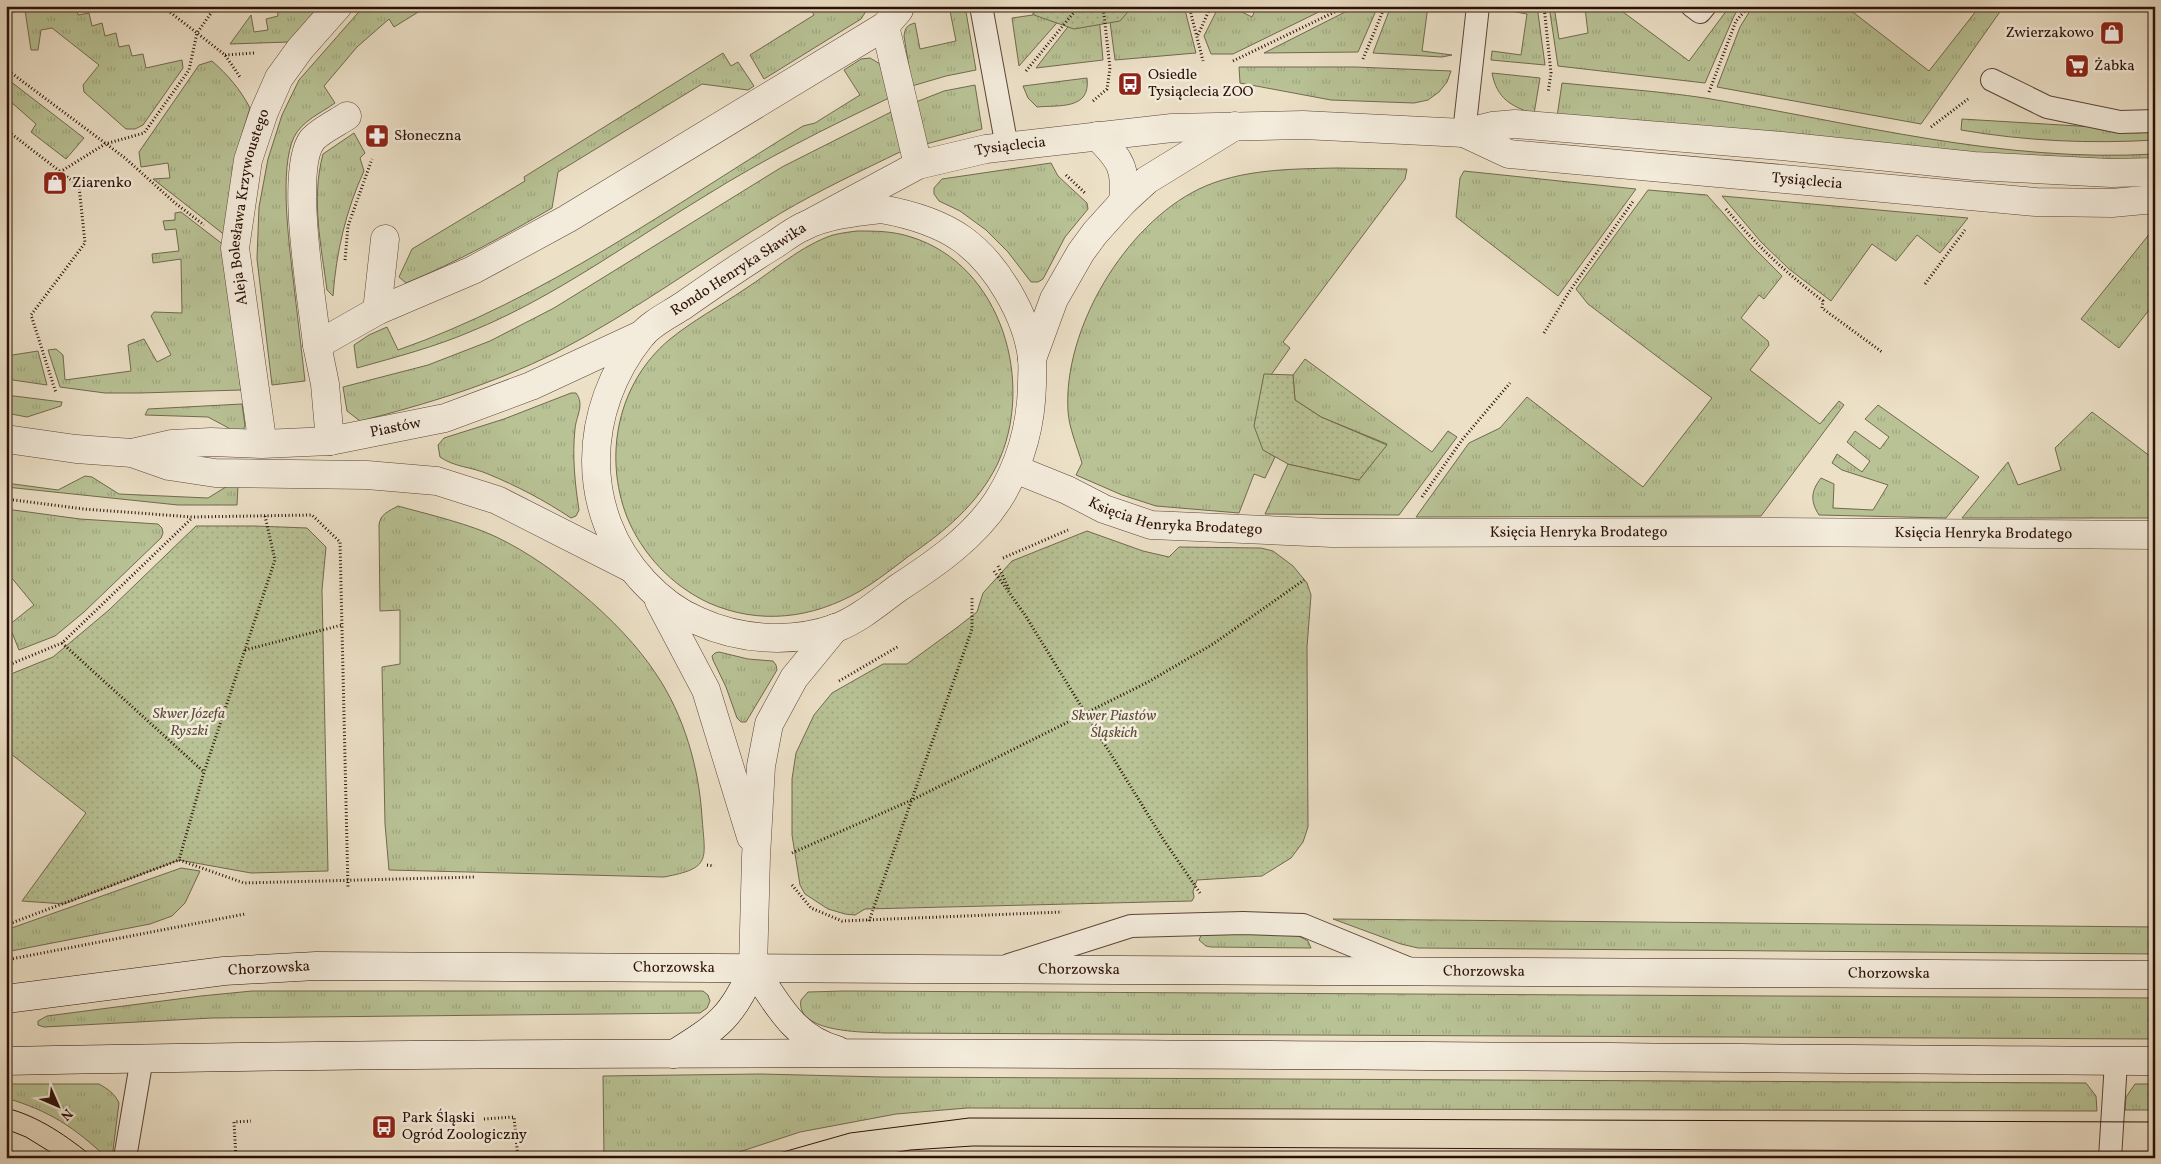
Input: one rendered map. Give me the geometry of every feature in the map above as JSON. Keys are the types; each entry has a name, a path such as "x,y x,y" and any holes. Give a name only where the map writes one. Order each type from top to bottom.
{"street":[{"name":"Aleja Bolesława Krzywoustego","path":"261,432 236,248 248,160 264,112 279,78 300,49 338,6"},
{"path":"317,345 377,311 473,270 567,219 890,16 918,165"},
{"path":"330,441 325,384 317,345 301,202 302,164 312,140 347,116"},
{"name":"Tysiąclecia","path":"803,227 918,165 1007,147 1172,128 1303,125 1464,133 1492,126 1515,124 1782,146 1974,166 2102,173 2155,172"},
{"path":"1032,359 1054,299 1081,252 1123,202 1147,180 1235,126"},
{"name":"Tysiąclecia","path":"1464,133 1509,154 2036,202 2112,203 2155,200"},
{"path":"1096,136 1116,155 1123,168 1125,184 1123,202"},
{"name":"Rondo Henryka Sławika","path":"881,209 906,214 947,230 963,239 978,252 999,278 1014,302 1025,331 1032,359 1031,413 1015,469 999,499 968,537 912,579 836,628 781,638 742,635 707,626 686,617 657,597 632,568 615,543 606,521 597,483 596,448 602,410 614,379 643,334 751,259 803,227 844,213 881,209"},
{"path":"377,311 385,239"},
{"name":"Piastów","path":"132,453 172,444 211,442 262,444 330,441 445,418 531,386 643,334"},
{"name":"Piastów","path":"6,439 132,453 169,466 215,473 367,475 437,481 497,500 632,568"},
{"name":"Księcia Henryka Brodatego","path":"1015,469 1067,490 1104,509 1151,525 1332,533 1766,532 2155,535"},
{"path":"657,597 706,690 756,849"},
{"path":"674,1054 709,1032 730,1012 742,994 753,968 756,849 762,761 770,724 794,678 836,628"},
{"name":"Chorzowska","path":"6,999 224,971 316,966 2155,975"},
{"path":"753,968 786,1016 802,1033 821,1046 852,1055"},
{"path":"6,1061 326,1054 2155,1061"}],"lane":[{"path":"981,6 1007,147"},
{"path":"1464,133 1478,6"},
{"path":"1692,6 1700,12 1705,6"},
{"path":"1992,80 2047,107 2120,122 2155,121"},
{"path":"997,969 1131,926 1243,923 1303,925 1415,971"},
{"path":"125,1158 142,1058"},
{"path":"2110,1158 2116,1062"}],"path":[{"path":"162,6 225,55 264,112"},
{"path":"60,172 105,144 144,132 189,70 197,33 216,6"},
{"path":"1022,76 1078,6"},
{"path":"1087,106 1107,88 1110,68 1103,6"},
{"path":"1189,6 1198,35 1203,61"},
{"path":"1198,35 1212,6"},
{"path":"1233,61 1347,6"},
{"path":"1363,59 1385,6"},
{"path":"1544,6 1551,73 1548,99"},
{"path":"1709,92 1736,21 1749,6"},
{"path":"6,69 125,158 175,203 236,248"},
{"path":"1927,130 1992,80"},
{"path":"6,111 9,132 78,186 85,243 31,315 56,393"},
{"path":"1062,168 1065,174 1090,196"},
{"path":"1544,334 1569,292 1636,197"},
{"path":"1721,203 1758,246 1785,272 1823,302 1822,308 1882,352"},
{"path":"1925,284 1969,226"},
{"path":"1396,533 1462,440 1510,383"},
{"path":"6,499 84,509 192,517 312,515 340,542 348,889"},
{"path":"179,860 204,772 275,560 265,516"},
{"path":"6,666 62,643 192,517"},
{"path":"1003,558 1077,527"},
{"path":"998,566 1014,598"},
{"path":"994,570 1014,598 1163,839 1205,900"},
{"path":"787,847 788,855 914,800 1148,682 1213,644 1304,580"},
{"path":"870,921 914,800 972,629 972,596"},
{"path":"245,650 342,625"},
{"path":"62,643 204,772"},
{"path":"834,684 899,646"},
{"path":"6,925 179,860 244,883 476,877"},
{"path":"707,865 714,866"},
{"path":"791,881 793,888 811,908 842,921 1069,912"},
{"path":"6,960 245,914"},
{"path":"484,1119 514,1117 518,1158"},
{"path":"236,1158 234,1122 251,1121"},
{"path":"6,1150 26,1158"}],"green space":[{"path":"6,6 76,6 78,15 89,13 92,26 102,23 105,36 116,33 119,47 129,45 132,56 143,54 146,68 182,60 183,68 143,125 135,129 126,129 84,92 83,85 99,65 52,28 41,30 38,50 31,50 25,10 8,13 9,20 6,18"},
{"path":"277,6 322,6 289,42 230,44 251,15 254,32 268,30 266,19 278,16"},
{"path":"364,6 428,6 394,27 389,19 357,47 324,86 335,103 302,126 294,137 289,151 287,167 286,206 305,381 272,385 257,259 259,207 268,159 282,115 299,80"},
{"path":"809,6 867,6 868,8 861,19 764,79 750,55 814,15"},
{"path":"949,6 965,6 976,70 912,86 904,36 906,29 915,23 920,49 956,41"},
{"path":"1033,6 1062,17 1019,66 1012,18 1033,15"},
{"path":"1033,6 1133,6 1120,21 1074,29 1034,15"},
{"path":"1084,6 1098,6 1103,60 1036,68"},
{"path":"1108,6 1184,6 1196,53 1115,60"},
{"path":"1219,6 1230,6 1252,17 1257,6 1331,6 1233,54 1211,54 1204,36"},
{"path":"1357,6 1378,6 1358,52 1264,53"},
{"path":"1391,6 1428,6 1422,51 1452,55 1442,57 1373,53"},
{"path":"1502,6 1537,6 1545,65 1491,60 1492,51 1521,55 1527,14 1499,9"},
{"path":"1549,6 1554,6 1559,39 1588,33 1585,8 1615,6 1689,61 1730,6 1740,6 1705,83 1558,66"},
{"path":"1753,6 1845,6 1929,71 1980,6 2004,6 1921,124 1717,87 1740,27"},
{"path":"723,53 731,66 738,62 754,86 748,90 702,84 558,172 552,208 480,248 425,275 406,283 399,277 412,249 525,181 524,177"},
{"path":"870,58 880,64 889,98 819,132 750,169 533,302 444,342 357,368 354,345 369,335 387,327 398,350 452,329 504,305 606,249 803,126 815,123 860,95 844,70 861,59"},
{"path":"212,61 233,83 250,108 235,157 226,236 153,179 170,178 168,163 141,167 139,152 199,65"},
{"path":"1239,67 1356,67 1451,71 1447,82 1439,92 1428,100 1414,103 1331,100 1240,83"},
{"path":"1492,73 1540,78 1534,114 1518,108 1506,100 1497,89"},
{"path":"6,78 84,138 66,159 31,132 36,124 11,102"},
{"path":"1087,78 1087,88 1084,96 1079,101 1064,105 1037,107 1028,98 1023,86"},
{"path":"1562,83 1705,98 1929,139 1985,147 2041,153 2155,154 2155,159 2078,162 1557,117"},
{"path":"975,85 982,129 926,144 916,102 944,91"},
{"path":"891,112 902,151 781,213 641,303 555,353 484,384 410,408 360,421 347,411 343,387 428,365 490,341 554,308 782,167"},
{"path":"1962,119 2111,128 2155,128 2155,140 2107,142 2009,137 1961,130"},
{"path":"354,133 365,153 360,158 364,171 352,201 343,232 333,296 327,290 318,222 319,171 323,154"},
{"path":"1051,163 1058,176 1087,203 1088,209 1065,237 1043,279 1038,282 1031,282 1008,252 986,230 960,211 939,201 934,194 934,188 942,179"},
{"path":"1337,168 1407,169 1405,179 1283,342 1290,348 1271,375 1264,375 1263,449 1275,457 1265,478 1254,474 1239,513 1156,506 1122,495 1076,475 1082,463 1068,411 1069,379 1076,347 1088,314 1104,283 1124,253 1147,227 1172,206 1199,189 1215,182 1266,171"},
{"path":"1464,171 1636,189 1558,296 1456,217 1460,178"},
{"path":"1648,190 1707,195 1754,248 1782,276 1764,299 1759,295 1741,318 1768,341 1769,345 1750,370 1820,424 1839,401 1844,405 1761,516 1416,517 1469,443 1500,428 1527,397 1643,487 1712,398 1588,304 1576,289"},
{"path":"1722,196 1968,218 1940,253 1917,235 1896,261 1872,244 1831,301 1789,269 1761,242"},
{"path":"181,212 225,246 241,390 105,393 60,387 48,350 56,349 63,355 65,380 131,371 128,345 144,339 157,362 171,355 151,316 154,312 182,313 181,259 153,263 152,254 179,251 176,229 165,230 163,221 175,220 175,213"},
{"path":"2155,227 2155,314 2149,310 2119,348 2081,319"},
{"path":"857,231 904,235 942,252 968,273 988,300 1003,331 1011,365 1013,399 1008,433 997,465 980,493 947,527 879,579 842,600 823,608 785,616 747,614 709,603 683,588 660,568 641,544 627,517 616,469 616,445 620,421 627,399 638,377 652,357 678,333 810,245 833,235"},
{"path":"38,351 47,385 6,379 6,356"},
{"path":"1305,359 1432,452 1448,431 1457,437 1399,515 1265,514 1288,464 1359,480 1387,444 1321,417 1295,400 1293,375"},
{"path":"1264,374 1293,375 1295,400 1321,417 1387,445 1359,480 1288,464 1263,450 1254,426"},
{"path":"571,393 576,393 580,402 575,429 574,449 575,480 579,510 576,516 571,518 541,499 509,483 482,472 451,463 440,457 438,445 444,438 504,419"},
{"path":"6,395 62,402 61,406 27,417 6,413"},
{"path":"242,404 245,426 238,433 208,417 145,415 148,409"},
{"path":"1878,405 1979,477 1946,518 1819,515 1814,505 1813,496 1815,487 1821,478 1834,484 1833,508 1873,510 1888,485 1842,470 1832,463 1837,454 1862,472 1870,461 1847,442 1855,431 1880,449 1889,437 1865,419"},
{"path":"2092,412 2155,460 2155,518 1962,518 2008,462 2018,485 2061,470 2055,448"},
{"path":"85,476 92,477 119,494 208,498 229,485 238,485 237,505 178,505 6,487 6,483 58,490"},
{"path":"398,506 485,532 532,557 580,592 603,612 641,654 656,674 675,707 694,761 704,843 704,853 698,865 680,874 664,877 389,870 385,824 382,667 400,664 400,610 380,611 379,525 383,515"},
{"path":"6,509 80,519 158,524 162,528 163,533 161,538 84,612 55,636 19,650 9,625 34,605 6,571"},
{"name":"Skwer Józefa Ryszki","path":"196,526 307,528 326,547 322,590 328,871 251,873 179,860 64,904 22,901 86,813 6,750 6,676 53,657 109,610"},
{"name":"Skwer Piastów Śląskich","path":"1087,531 1143,551 1169,557 1179,547 1261,548 1273,551 1293,566 1307,583 1311,595 1307,647 1308,827 1303,842 1291,858 1262,876 1197,880 1192,901 865,909 855,915 828,909 805,894 800,885 792,835 792,779 796,753 814,715 832,693 883,664 907,664 977,612 983,593 1012,561"},
{"path":"719,652 748,659 773,661 776,665 777,670 746,722 741,722 737,718 726,687 713,660 712,656"},
{"path":"181,868 200,871 185,903 172,916 150,924 6,952 6,930"},
{"path":"1333,919 2155,927 2155,954 1418,948 1401,944"},
{"path":"1202,933 1297,935 1308,941 1311,948 1211,947 1206,946 1199,940"},
{"path":"252,991 703,991 708,995 710,1001 707,1008 700,1013 212,1018 44,1027 38,1025 38,1021 47,1016"},
{"path":"808,992 2155,998 2155,1039 885,1033 848,1031 819,1025 809,1019 802,1011 801,1000"},
{"path":"760,1074 883,1077 2086,1083 2096,1096 2097,1111 967,1108 896,1114 800,1132 721,1158 604,1158 603,1076"},
{"path":"6,1084 99,1084 105,1088 113,1094 119,1103 112,1158 107,1158 61,1121 36,1108 6,1098"},
{"path":"2135,1084 2155,1084 2155,1110 2125,1110 2126,1097"}],"tram line":[{"path":"6,1108 30,1116 53,1128 94,1158"},
{"path":"762,1158 850,1133 969,1118 2155,1122"},
{"path":"6,1129 26,1137 60,1158"},
{"path":"864,1158 910,1150 973,1146 2155,1152"}],"place":[{"name":"Zwierzakowo","path":"2112,33"},
{"name":"Żabka","path":"2077,66"},
{"name":"Osiedle Tysiąclecia ZOO","path":"1130,84"},
{"name":"Słoneczna","path":"377,136"},
{"name":"Ziarenko","path":"55,183"},
{"name":"Park Śląski Ogród Zoologiczny","path":"384,1127"}]}
